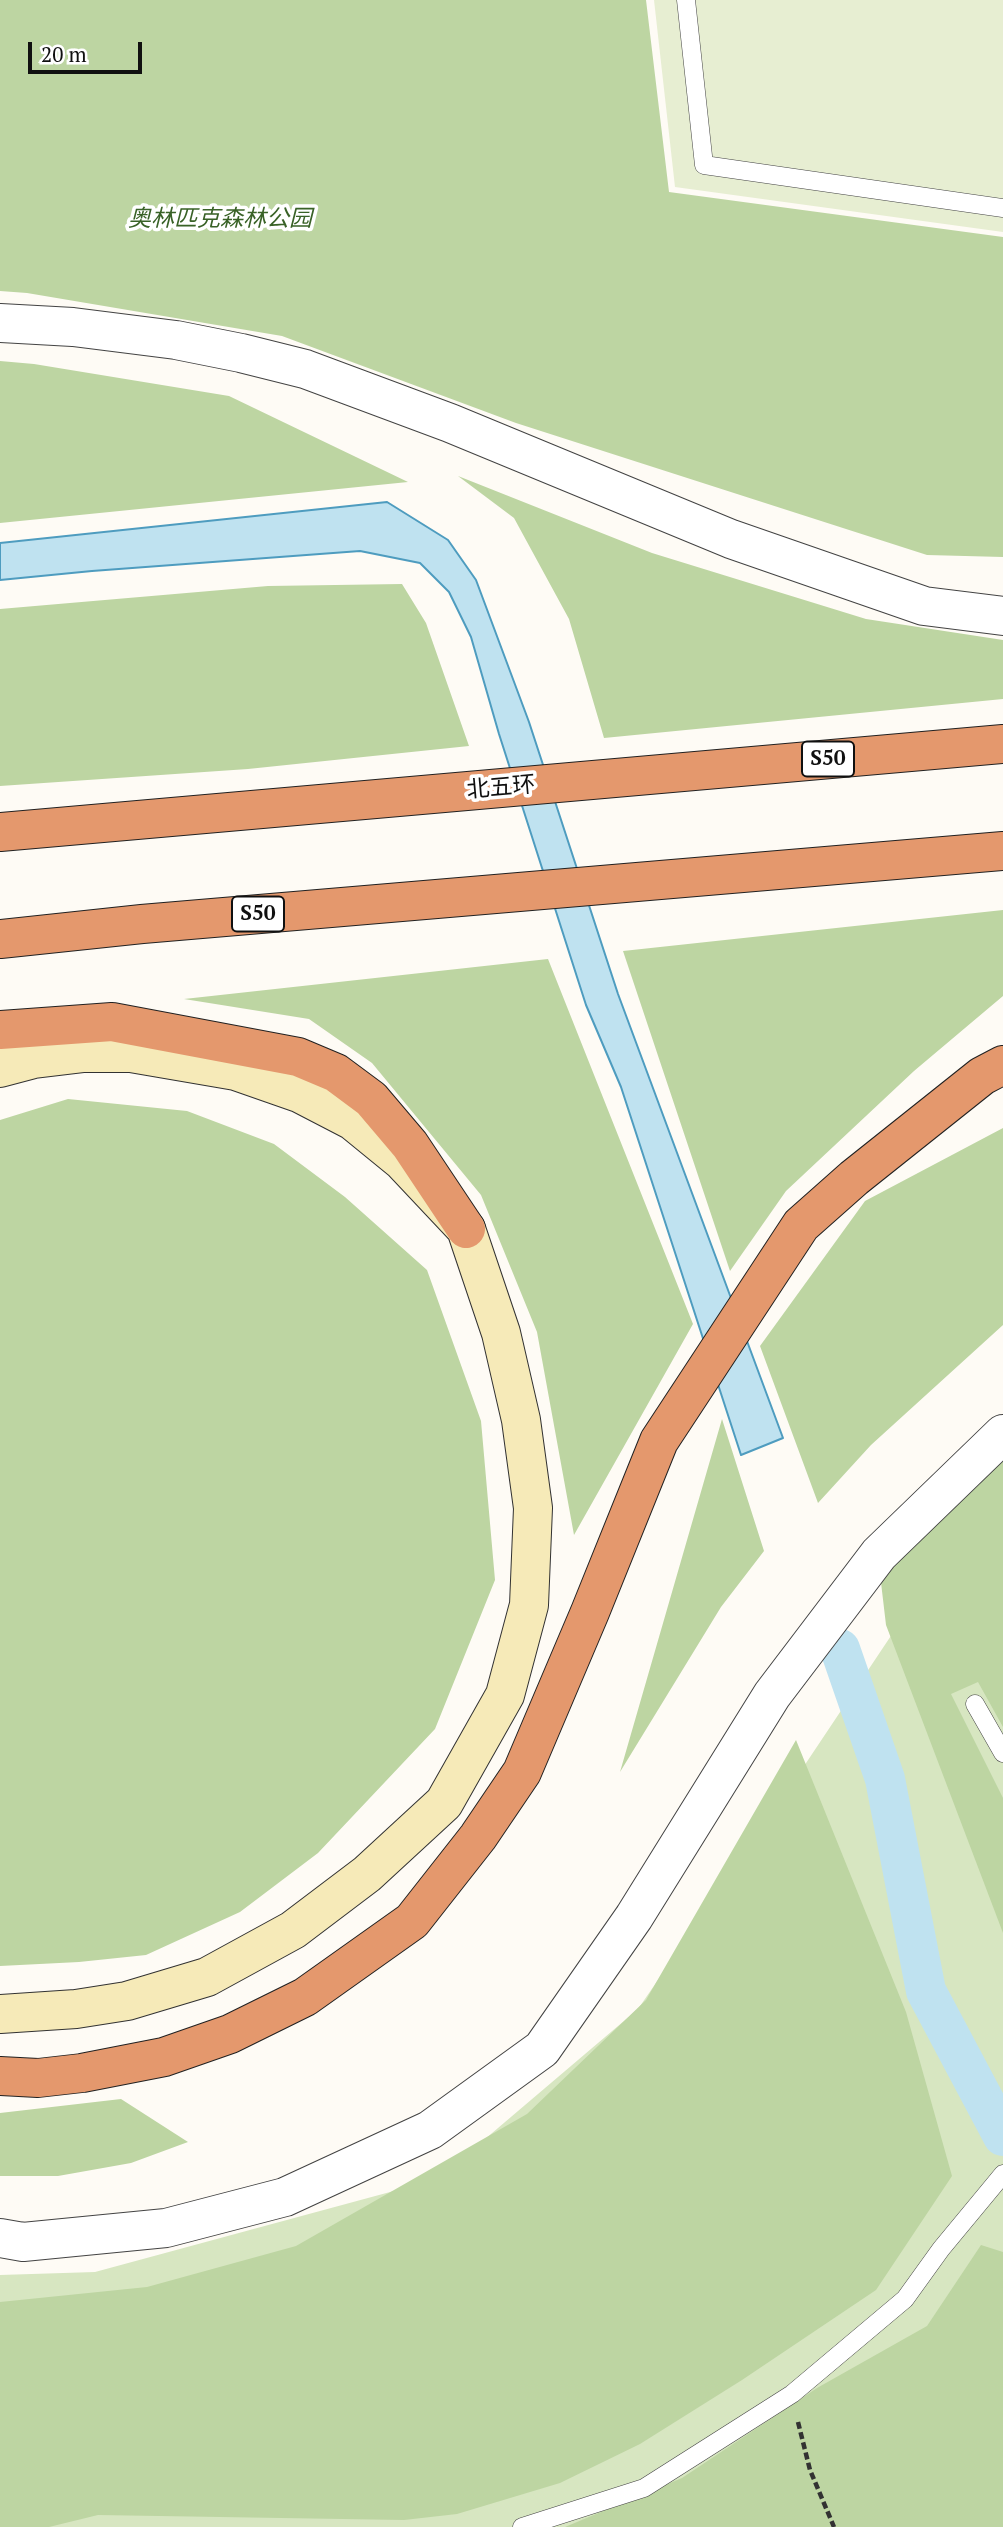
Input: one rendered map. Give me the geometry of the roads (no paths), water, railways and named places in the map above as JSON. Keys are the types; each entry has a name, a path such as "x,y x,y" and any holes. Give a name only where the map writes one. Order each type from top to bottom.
{"highway":[{"name":"北五环","path":"0,832 1003,744"},
{"path":"0,825 57,827"},
{"name":"S50","path":"0,939 142,924 1003,851"},
{"path":"0,1030 112,1022 298,1057 336,1073 371,1099 410,1145 466,1229"},
{"path":"0,2076 38,2078 82,2073 163,2057 230,2035 304,1997 412,1922 478,1837 522,1772 659,1441 802,1225 853,1178 982,1076 1003,1065"}],"main road":[{"path":"0,1068 34,1059 84,1052 131,1053 236,1071 299,1093 353,1121 402,1161 466,1229 501,1333 521,1420 533,1508 529,1605 505,1695 444,1803 367,1874 293,1930 207,1977 127,2001 76,2009 0,2014"}],"street":[{"path":"0,323 73,327 176,341 305,369 450,423 731,539 924,606 1003,616"},
{"path":"0,2238 23,2242 166,2228 285,2197 430,2130 542,2049 634,1917 772,1695 879,1554 1003,1434"}],"lane":[{"path":"686,0 704,165 1003,208"},
{"path":"975,1704 1003,1753"},
{"path":"522,2527 645,2488 792,2394 905,2299 941,2249 1003,2174"}],"water":[{"path":"387,502 448,540 476,580 529,722 618,994 783,1438 741,1455 621,1087 586,1005 499,734 471,637 449,592 420,563 360,551 0,580 0,543"}],"waterway":[{"path":"840,1649 885,1779 926,1991 1003,2136"}],"park label":[{"name":"奥林匹克森林公园","path":"220,219"}]}
